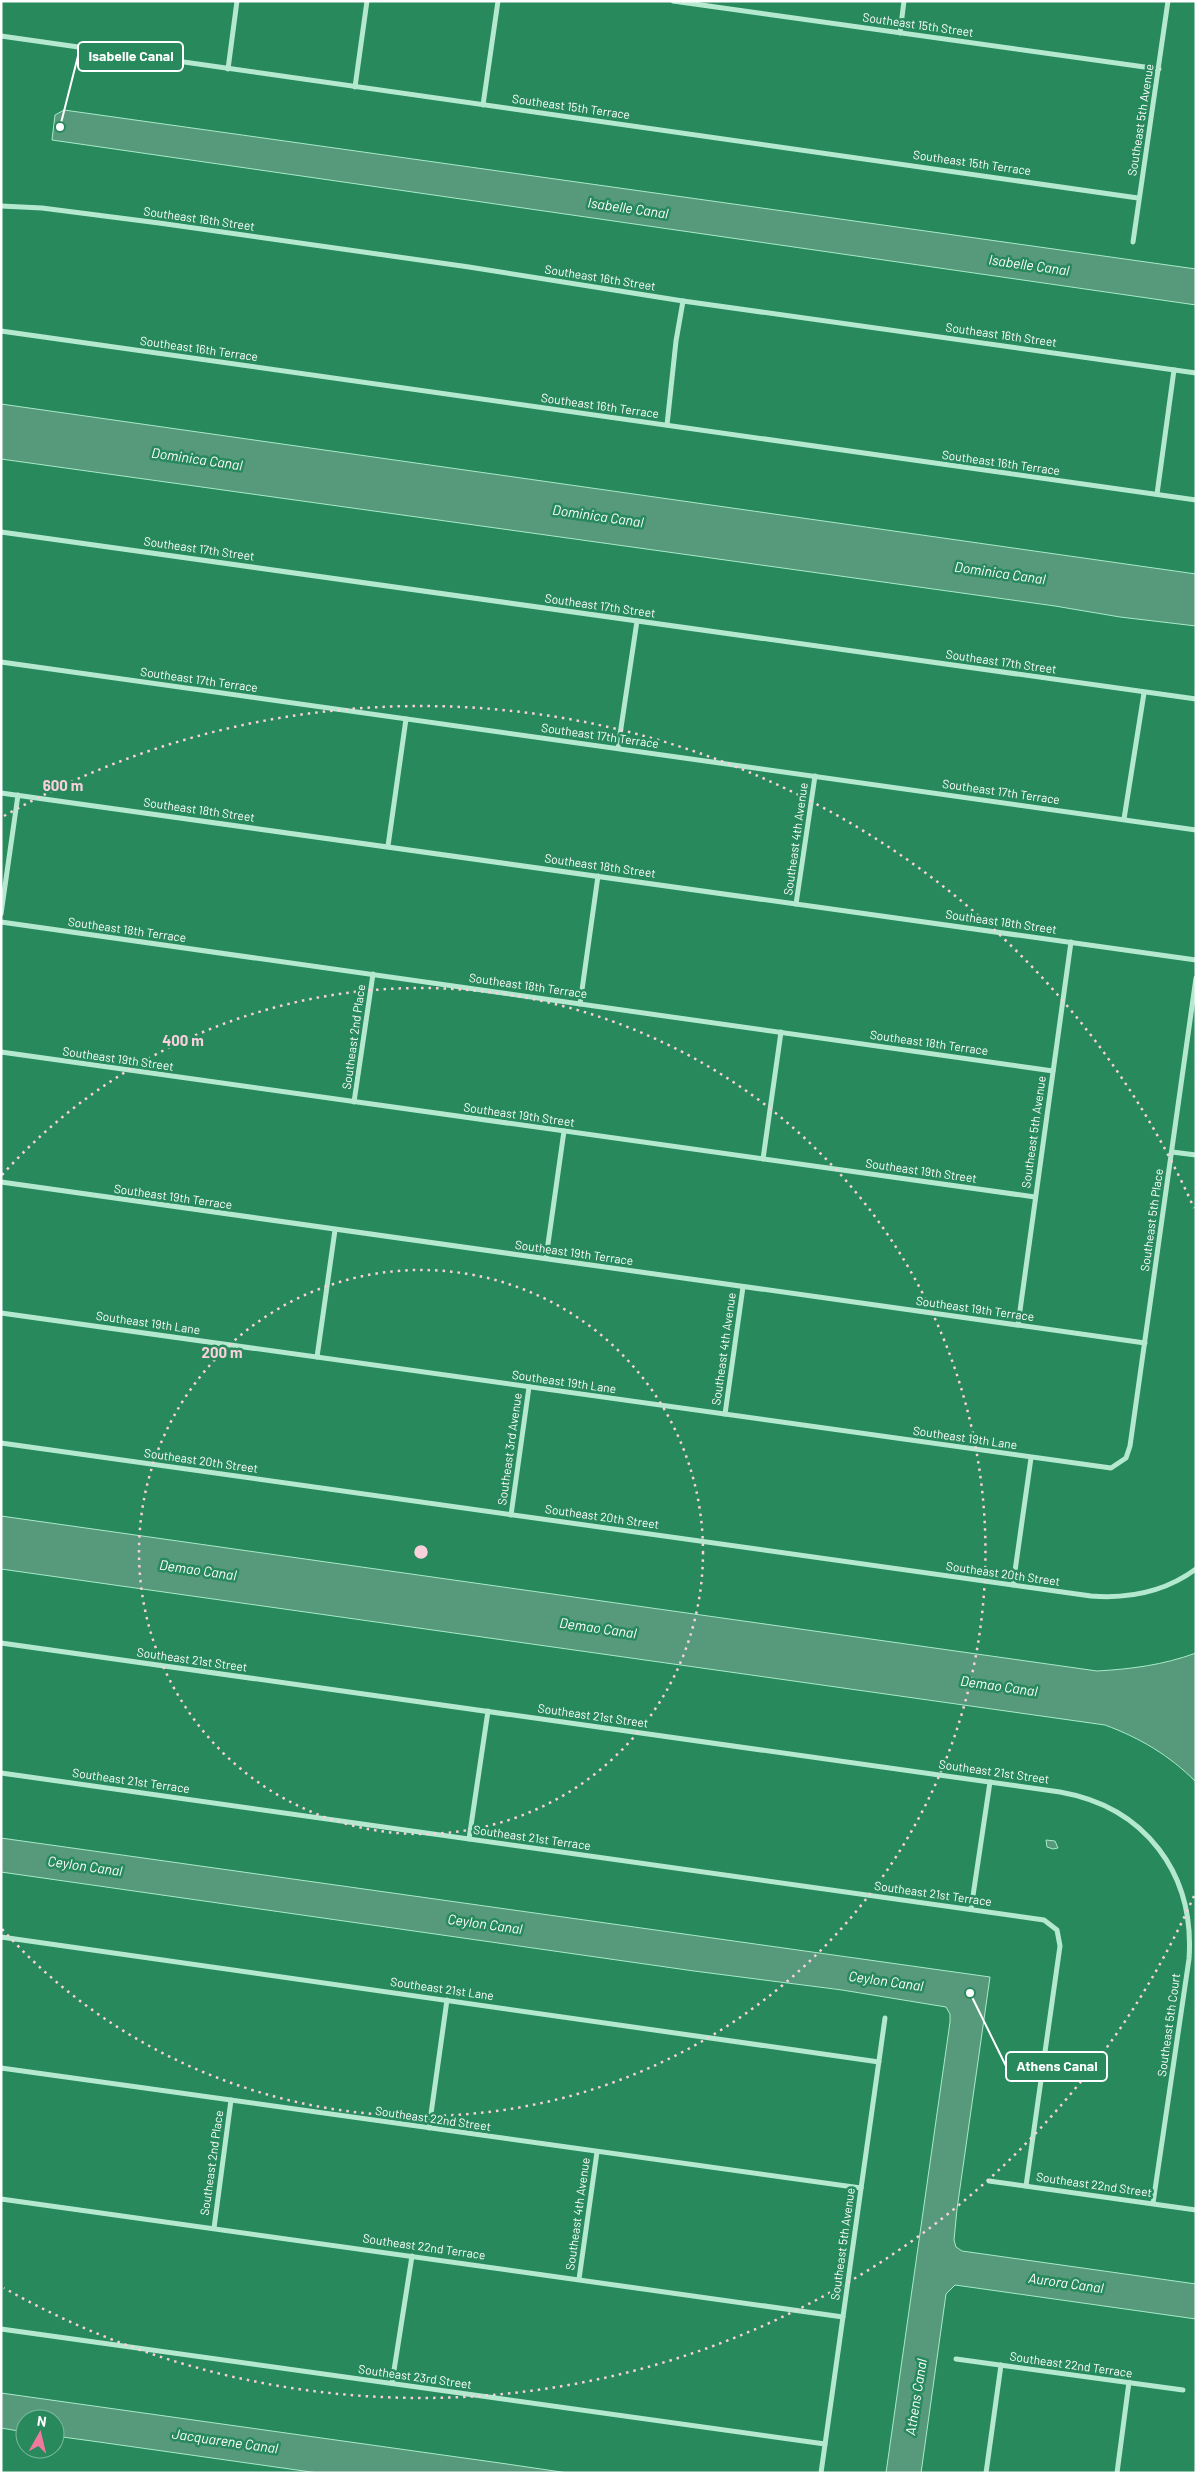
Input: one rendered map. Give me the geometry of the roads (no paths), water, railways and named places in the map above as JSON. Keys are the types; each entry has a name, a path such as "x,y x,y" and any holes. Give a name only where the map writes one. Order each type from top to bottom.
{"street":[{"path":"228,68 237,1"},
{"path":"354,86 367,1"},
{"path":"483,105 498,1"},
{"name":"Southeast 15th Street","path":"673,1 1159,69"},
{"path":"900,33 904,1"},
{"name":"Southeast 5th Avenue","path":"1133,242 1168,1"},
{"name":"Southeast 15th Terrace","path":"1,36 103,48 483,105 1138,198"},
{"name":"Southeast 16th Street","path":"1,206 42,208 159,223 469,267 683,301 1196,373"},
{"path":"667,425 676,341 683,301"},
{"name":"Southeast 16th Terrace","path":"1,331 1196,500"},
{"path":"1157,494 1174,370"},
{"name":"Southeast 17th Street","path":"1,532 1196,699"},
{"path":"618,748 637,621"},
{"name":"Southeast 17th Terrace","path":"1,662 1196,830"},
{"path":"1124,819 1144,693"},
{"path":"388,846 406,719"},
{"name":"Southeast 4th Avenue","path":"796,904 815,776"},
{"name":"Southeast 18th Street","path":"1,793 1196,960"},
{"path":"1,914 18,795"},
{"path":"580,1004 598,876"},
{"name":"Southeast 18th Terrace","path":"1,922 1053,1071"},
{"name":"Southeast 5th Avenue","path":"1018,1325 1070,942"},
{"name":"Southeast 2nd Place","path":"354,1102 373,974"},
{"name":"Southeast 5th Place","path":"1122,1462 1130,1446 1196,978"},
{"path":"763,1160 780,1032"},
{"name":"Southeast 19th Street","path":"1,1052 1035,1197"},
{"path":"546,1258 564,1131"},
{"path":"1172,1152 1196,1155"},
{"name":"Southeast 19th Terrace","path":"1,1182 1145,1344"},
{"path":"317,1357 335,1230"},
{"name":"Southeast 4th Avenue","path":"725,1414 742,1287"},
{"name":"Southeast 19th Lane","path":"1,1313 1104,1468 1116,1466 1122,1462"},
{"name":"Southeast 3rd Avenue","path":"511,1514 529,1387"},
{"name":"Southeast 20th Street","path":"1,1443 1091,1596 1130,1596 1168,1585 1196,1569"},
{"path":"1013,1585 1031,1458"},
{"name":"Southeast 21st Street","path":"1,1643 1076,1794 1106,1805 1133,1822 1163,1854"},
{"path":"469,1839 488,1711"},
{"name":"Southeast 21st Terrace","path":"1,1772 1044,1920 1057,1930 1060,1946 1026,2186"},
{"path":"971,1909 990,1782"},
{"name":"Southeast 5th Court","path":"1153,2203 1190,1942 1186,1902 1178,1879 1163,1854"},
{"name":"Southeast 21st Lane","path":"1,1937 879,2062"},
{"path":"429,2128 447,2000"},
{"name":"Southeast 5th Avenue","path":"821,2473 885,2018"},
{"name":"Southeast 22nd Street","path":"1,2068 861,2188"},
{"name":"Southeast 2nd Place","path":"214,2228 231,2100"},
{"name":"Southeast 4th Avenue","path":"578,2279 597,2152"},
{"name":"Southeast 22nd Street","path":"989,2181 1196,2210"},
{"name":"Southeast 22nd Terrace","path":"1,2199 843,2317"},
{"path":"392,2384 412,2256"},
{"name":"Southeast 23rd Street","path":"1,2329 825,2444"},
{"name":"Southeast 22nd Terrace","path":"956,2359 1183,2390"},
{"path":"986,2473 1001,2365"},
{"path":"1117,2473 1129,2382"}],"water":[{"path":"64,110 1196,269 1196,305 52,140 55,115"},
{"name":"Dominica Canal","path":"1,404 1196,574 1196,626 1120,617 1055,606 1,459"},
{"name":"Demao Canal","path":"1,1516 1097,1671 1147,1666 1172,1661 1196,1653 1196,1782 1154,1748 1105,1725 1,1569"},
{"path":"1,1838 990,1977 957,2209 954,2240 956,2247 962,2251 1196,2284 1196,2319 955,2285 946,2294 921,2473 886,2473 950,2022 950,2014 946,2007 842,1990 694,1971 1,1872"},
{"path":"1046,1840 1055,1841 1058,1848 1047,1847"},
{"name":"Jacquarene Canal","path":"1,2393 568,2473 318,2473 65,2437 65,2409 15,2409 15,2430 1,2428"}],"place":[{"name":"Isabelle Canal","path":"60,127"},
{"name":"Athens Canal","path":"970,1993"}],"water label":[{"name":"Ceylon Canal","path":"85,1866"},
{"name":"Ceylon Canal","path":"485,1924"},
{"name":"Ceylon Canal","path":"886,1981"},
{"name":"Aurora Canal","path":"1066,2283"}]}
